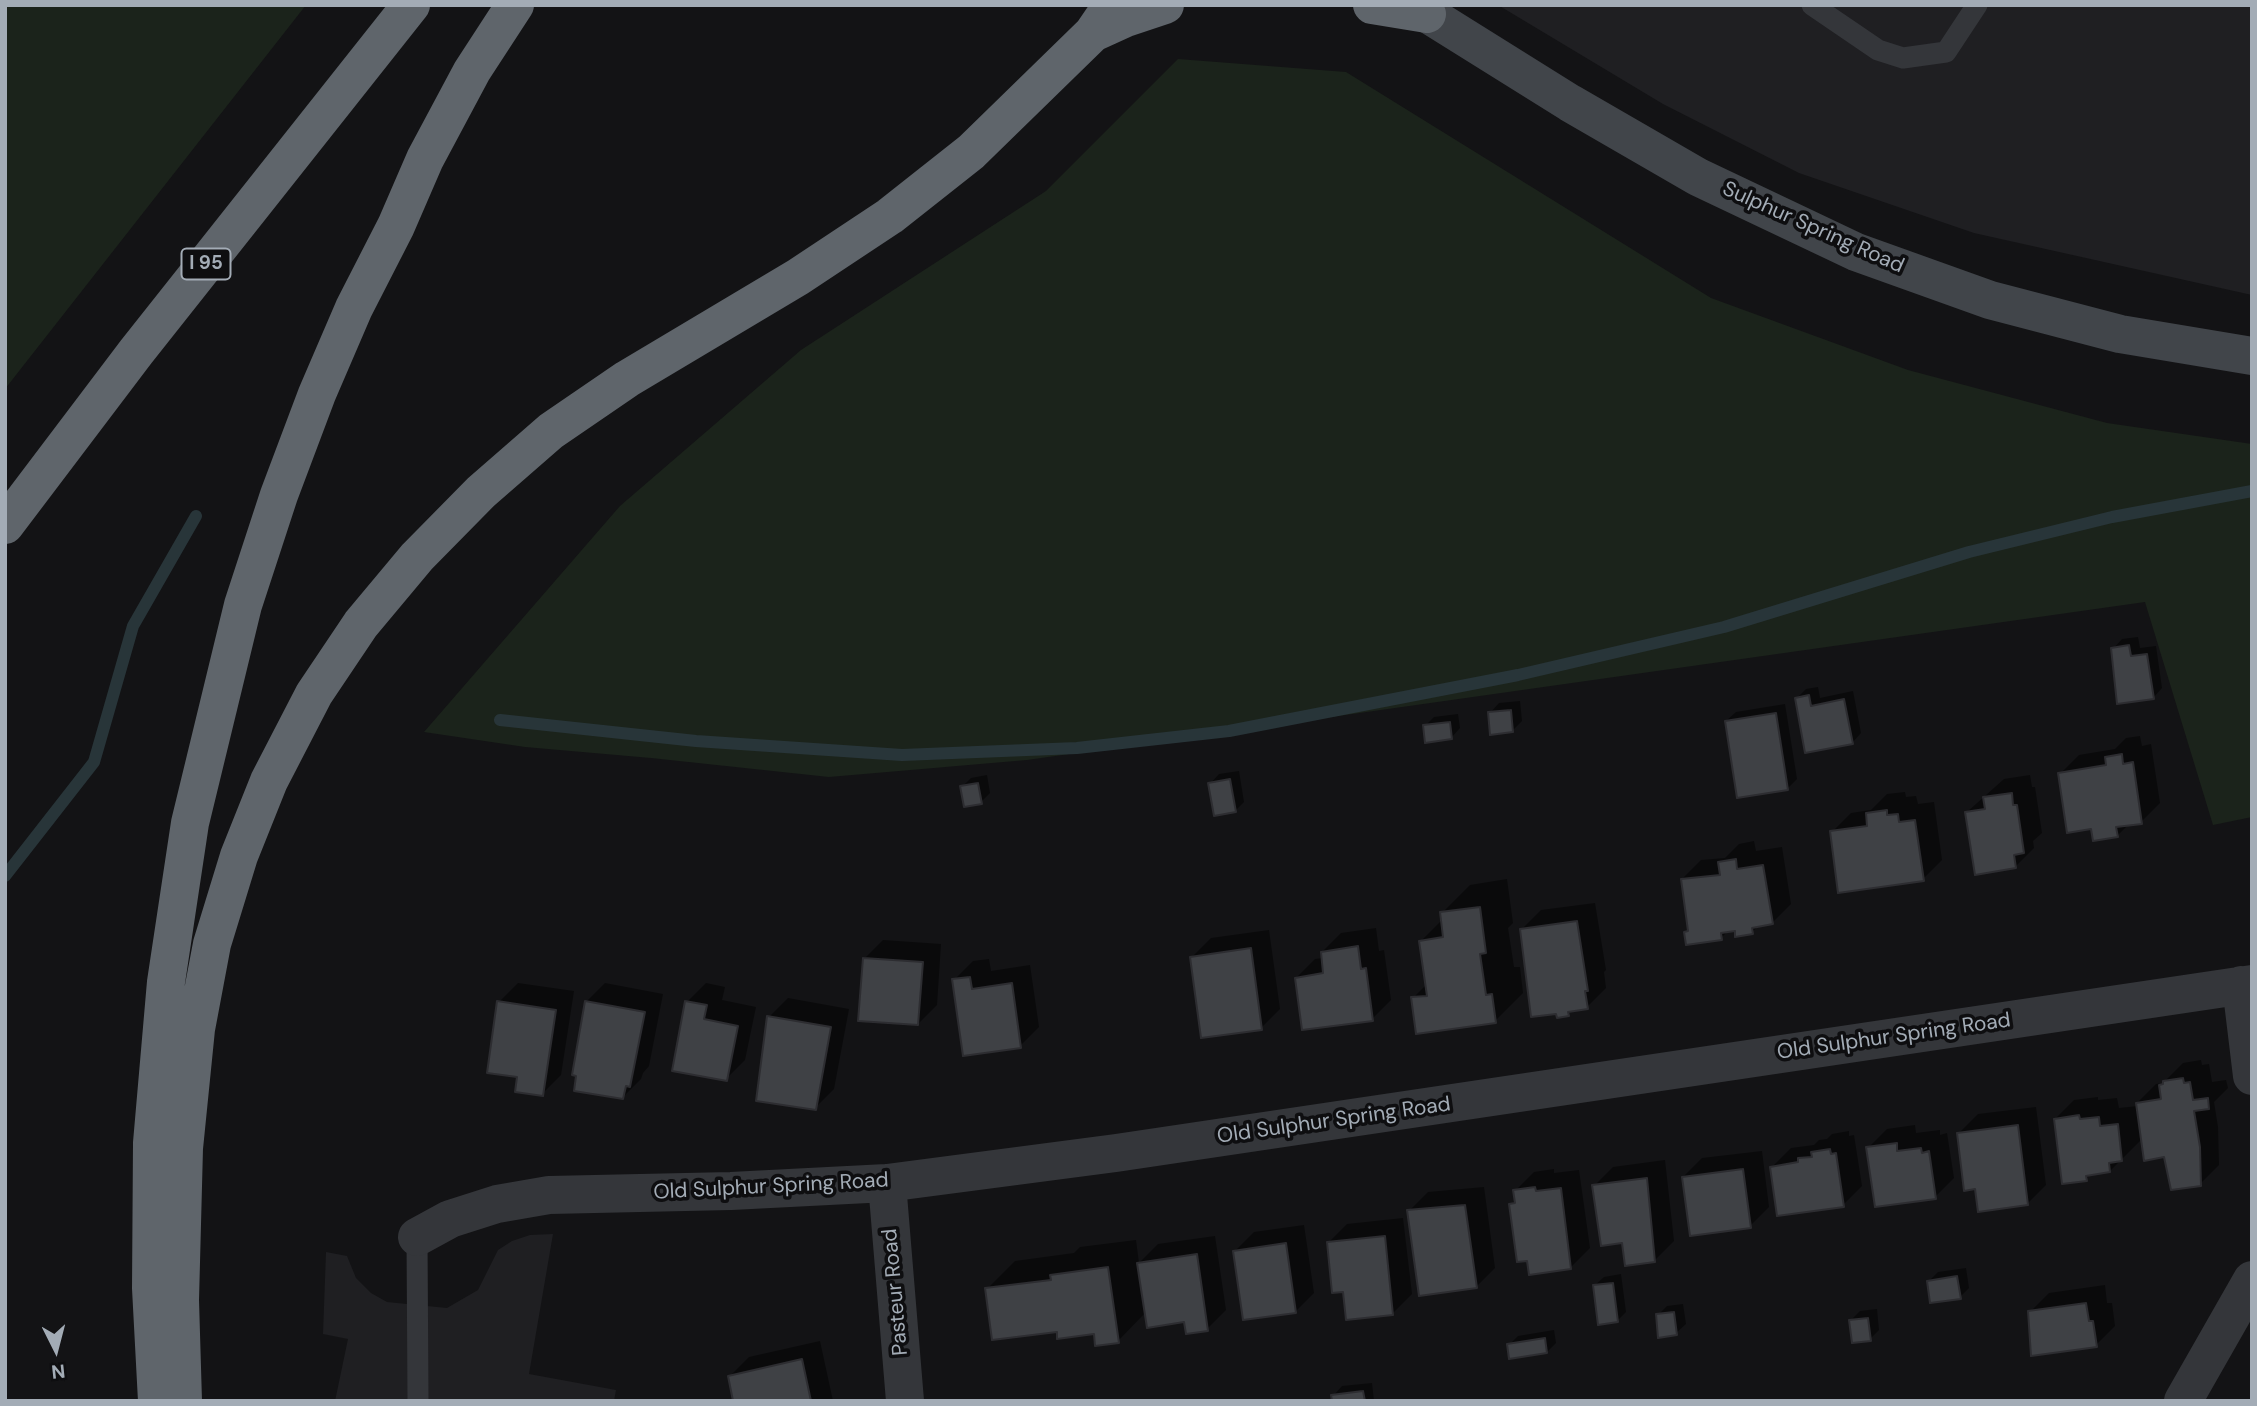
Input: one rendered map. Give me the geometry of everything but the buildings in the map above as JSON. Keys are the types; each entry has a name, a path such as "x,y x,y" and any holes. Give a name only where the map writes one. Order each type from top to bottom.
{"highway":[{"name":"I 95","path":"5,525 136,352 411,5"},
{"path":"157,1401 151,1288 152,1143 166,982 190,824 243,605 279,495 312,407 354,308 396,226 425,159 472,72 515,5"},
{"path":"183,1401 180,1300 184,1148 195,1029 212,944 239,856 269,781 314,694 361,624 417,557 481,492 551,431 627,379 798,277 890,216 971,152 1102,19 1126,18 1165,5"},
{"path":"1372,5 1420,10"}],"main road":[{"name":"Sulphur Spring Road","path":"1420,10 1570,103 1698,177 1856,252 1990,300 2107,331 2252,356"}],"street":[{"path":"2246,984 2252,1076"},
{"name":"Old Sulphur Spring Road","path":"417,1237 450,1219 486,1208 549,1195 731,1191 887,1183 1116,1153 2246,984"},
{"name":"Pasteur Road","path":"887,1183 905,1401"},
{"path":"2183,1401 2252,1280"}],"lane":[{"path":"1812,5 1878,50 1903,58 1946,52 1973,10"},
{"path":"417,1237 418,1401"}],"shaded area":[{"path":"5,5 306,5 5,389"},
{"path":"1498,5 2252,5 2252,295 1974,233 1799,173 1663,104"},
{"path":"1178,59 1346,72 1711,298 1908,370 2107,423 2252,444 2252,817 2213,825 2145,602 1027,760 829,777 525,747 424,732 620,506 801,350 1046,191"},
{"path":"553,1234 529,1374 616,1390 614,1401 335,1401 348,1339 323,1334 326,1252 347,1256 356,1278 371,1293 387,1302 447,1308 478,1290 498,1250 512,1241 530,1235"}],"waterway":[{"path":"500,720 696,741 902,755 1077,748 1229,731 1518,675 1724,627 1969,552 2112,517 2252,491"},
{"path":"5,876 94,762 133,626 196,516"}]}
